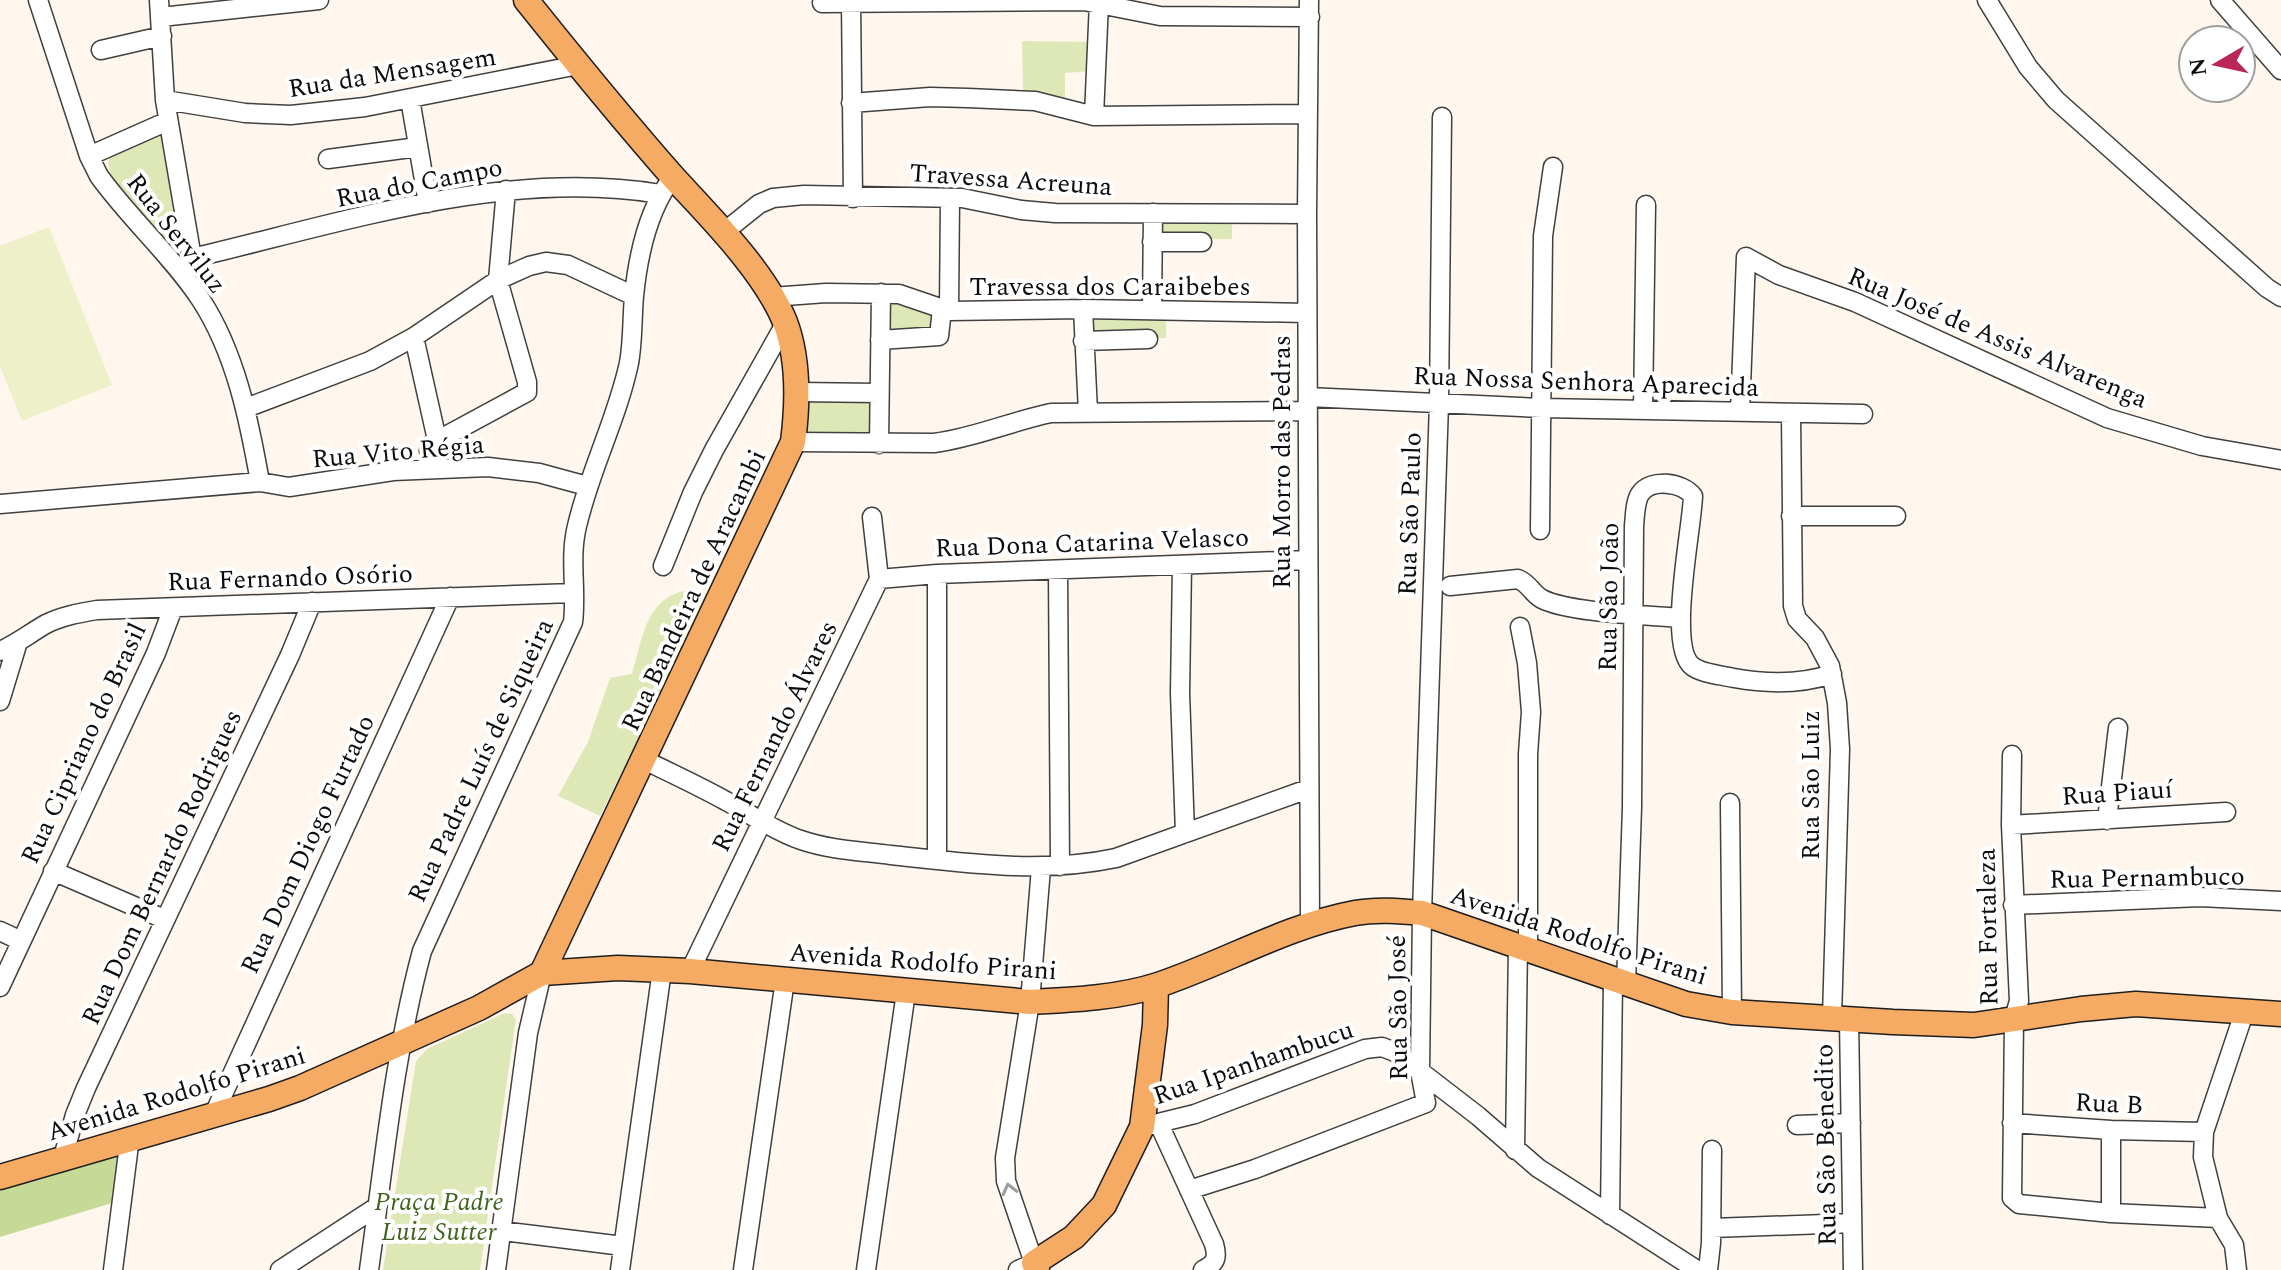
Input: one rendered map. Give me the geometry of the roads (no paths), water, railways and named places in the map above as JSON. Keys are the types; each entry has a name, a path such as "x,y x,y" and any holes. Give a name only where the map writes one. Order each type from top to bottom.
{"main road":[{"name":"Rua Bandeira de Aracambi","path":"526,0 667,186 724,232 772,297 785,324 795,365 796,392 793,442 542,973"},
{"name":"Avenida Rodolfo Pirani","path":"0,1177 300,1088 479,1008 542,973 618,968 690,971 1030,1002 1105,995 1156,986 1310,924 1381,910 1422,913 1686,1004 1732,1012 1974,1025 2136,1004 2281,1014"},
{"path":"1030,1268 1074,1237 1104,1205 1151,1126 1156,986"}],"street":[{"name":"Rua Serviluz","path":"38,0 89,156 109,191 202,301 220,336 246,408 260,482"},
{"path":"183,277 192,258 165,100 160,8 319,0"},
{"path":"822,3 1051,0 1099,2 1145,15 1160,8 1309,8"},
{"path":"1987,0 2028,67 2056,100 2267,288 2281,297"},
{"path":"2220,0 2281,70"},
{"path":"851,2 853,198"},
{"path":"1094,116 1099,2"},
{"name":"Rua Morro das Pedras","path":"1309,8 1307,560 1310,924"},
{"path":"101,50 162,36"},
{"name":"Rua da Mensagem","path":"165,100 274,116 365,107 578,65"},
{"path":"851,103 930,97 1035,101 1094,116 1308,114"},
{"path":"410,99 428,203"},
{"name":"Rua São Paulo","path":"1422,913 1439,403 1442,117"},
{"path":"89,156 168,121"},
{"path":"328,159 418,147"},
{"path":"1540,530 1543,236 1553,167"},
{"name":"Rua do Campo","path":"192,258 428,203 506,190 667,186"},
{"name":"Rua Padre Luís de Siqueira","path":"369,1270 410,995 422,951 569,633 575,608 573,544 587,486 623,387 630,359 639,266 667,186"},
{"path":"433,468 430,447 437,440 527,392 527,382 498,280 506,190"},
{"name":"Travessa Acreuna","path":"724,232 759,204 773,198 804,195 950,198 1044,212 1307,214"},
{"path":"880,340 938,337 945,310 950,198"},
{"path":"1643,410 1646,205"},
{"path":"1152,310 1153,213"},
{"path":"1152,242 1202,242"},
{"name":"Rua José de Assis Alvarenga","path":"1740,412 1746,257 1779,275 1855,302 2107,418 2202,446 2281,459"},
{"path":"246,408 370,361 414,337 498,280 529,266 557,264 584,271 634,296"},
{"path":"879,444 881,293"},
{"name":"Travessa dos Caraibebes","path":"772,297 881,293 917,299 945,310 1307,313"},
{"path":"1083,309 1088,412"},
{"path":"663,566 714,450 785,324"},
{"path":"414,337 437,440"},
{"path":"1083,341 1148,339"},
{"path":"796,392 879,393"},
{"name":"Rua Nossa Senhora Aparecida","path":"793,442 879,444 953,441 1051,413 1308,404 1439,403 1863,414"},
{"name":"Rua São Luiz","path":"1791,414 1794,612 1822,650 1832,674 1840,749 1841,1018"},
{"name":"Rua Vito Régia","path":"260,482 289,487 433,468 514,469 587,486"},
{"path":"0,504 260,482"},
{"name":"Rua São João","path":"1610,1215 1619,982 1632,807 1632,614 1634,526 1638,496 1647,487 1669,484 1690,491 1693,496 1681,618 1685,656 1693,667 1759,683 1793,682 1832,674"},
{"path":"1791,516 1896,516"},
{"path":"872,517 879,579"},
{"name":"Rua Dona Catarina Velasco","path":"879,579 937,574 1307,560"},
{"path":"1182,565 1180,693 1185,833"},
{"path":"1058,570 1060,866"},
{"path":"937,574 937,860"},
{"name":"Rua Fernando Álvares","path":"690,971 879,579"},
{"path":"1450,586 1518,579 1526,582 1539,598 1567,606 1681,618"},
{"name":"Rua Fernando Osório","path":"8,648 68,615 97,610 573,593"},
{"name":"Rua Dom Diogo Furtado","path":"214,1114 450,597"},
{"name":"Rua Dom Bernardo Rodrigues","path":"63,1157 86,1088 312,602"},
{"name":"Rua Cipriano do Brasil","path":"0,987 156,653 173,608"},
{"path":"1515,1150 1530,695 1520,627"},
{"path":"0,701 8,648"},
{"path":"2107,820 2118,728"},
{"name":"Rua Fortaleza","path":"2012,755 2013,905 2019,1001 2014,1018 2010,1193 2019,1204 2111,1213"},
{"path":"644,760 803,841 827,847 937,860 1041,868 1116,858 1308,789"},
{"path":"1730,803 1732,1012"},
{"name":"Rua Piauí","path":"2011,825 2226,812"},
{"path":"1030,1268 1006,1181 1005,1158 1030,1002 1041,868"},
{"path":"53,871 164,919"},
{"name":"Rua Pernambuco","path":"2013,905 2200,897 2248,902 2281,901"},
{"name":"Rua São José","path":"1189,1190 1255,1169 1426,1103 1420,1071 1422,913"},
{"path":"0,931 21,941"},
{"path":"620,1270 662,970"},
{"name":"Rua Bandeira de Aracambi","path":"496,1270 528,1033 542,973"},
{"path":"743,1270 785,980"},
{"path":"866,1270 906,992"},
{"path":"2237,1270 2234,1245 2218,1218 2205,1171 2204,1132 2244,1013"},
{"name":"Rua São Benedito","path":"1841,1018 1851,1123 1853,1270"},
{"name":"Rua Ipanhambucu","path":"1151,1126 1195,1114 1365,1049 1389,1048 1478,1116 1538,1168 1697,1270"},
{"path":"1797,1125 1851,1123"},
{"name":"Rua B","path":"2012,1123 2204,1132"},
{"path":"1151,1126 1189,1190 1216,1251 1214,1264 1203,1270"},
{"path":"2111,1130 2111,1213 2218,1218"},
{"path":"113,1270 130,1137"},
{"path":"1708,1270 1712,1228 1712,1150"},
{"path":"280,1270 378,1206"},
{"path":"1712,1228 1852,1223"},
{"path":"502,1231 623,1246"}],"park label":[{"name":"Praça Padre Luiz Sutter","path":"439,1216"}]}
